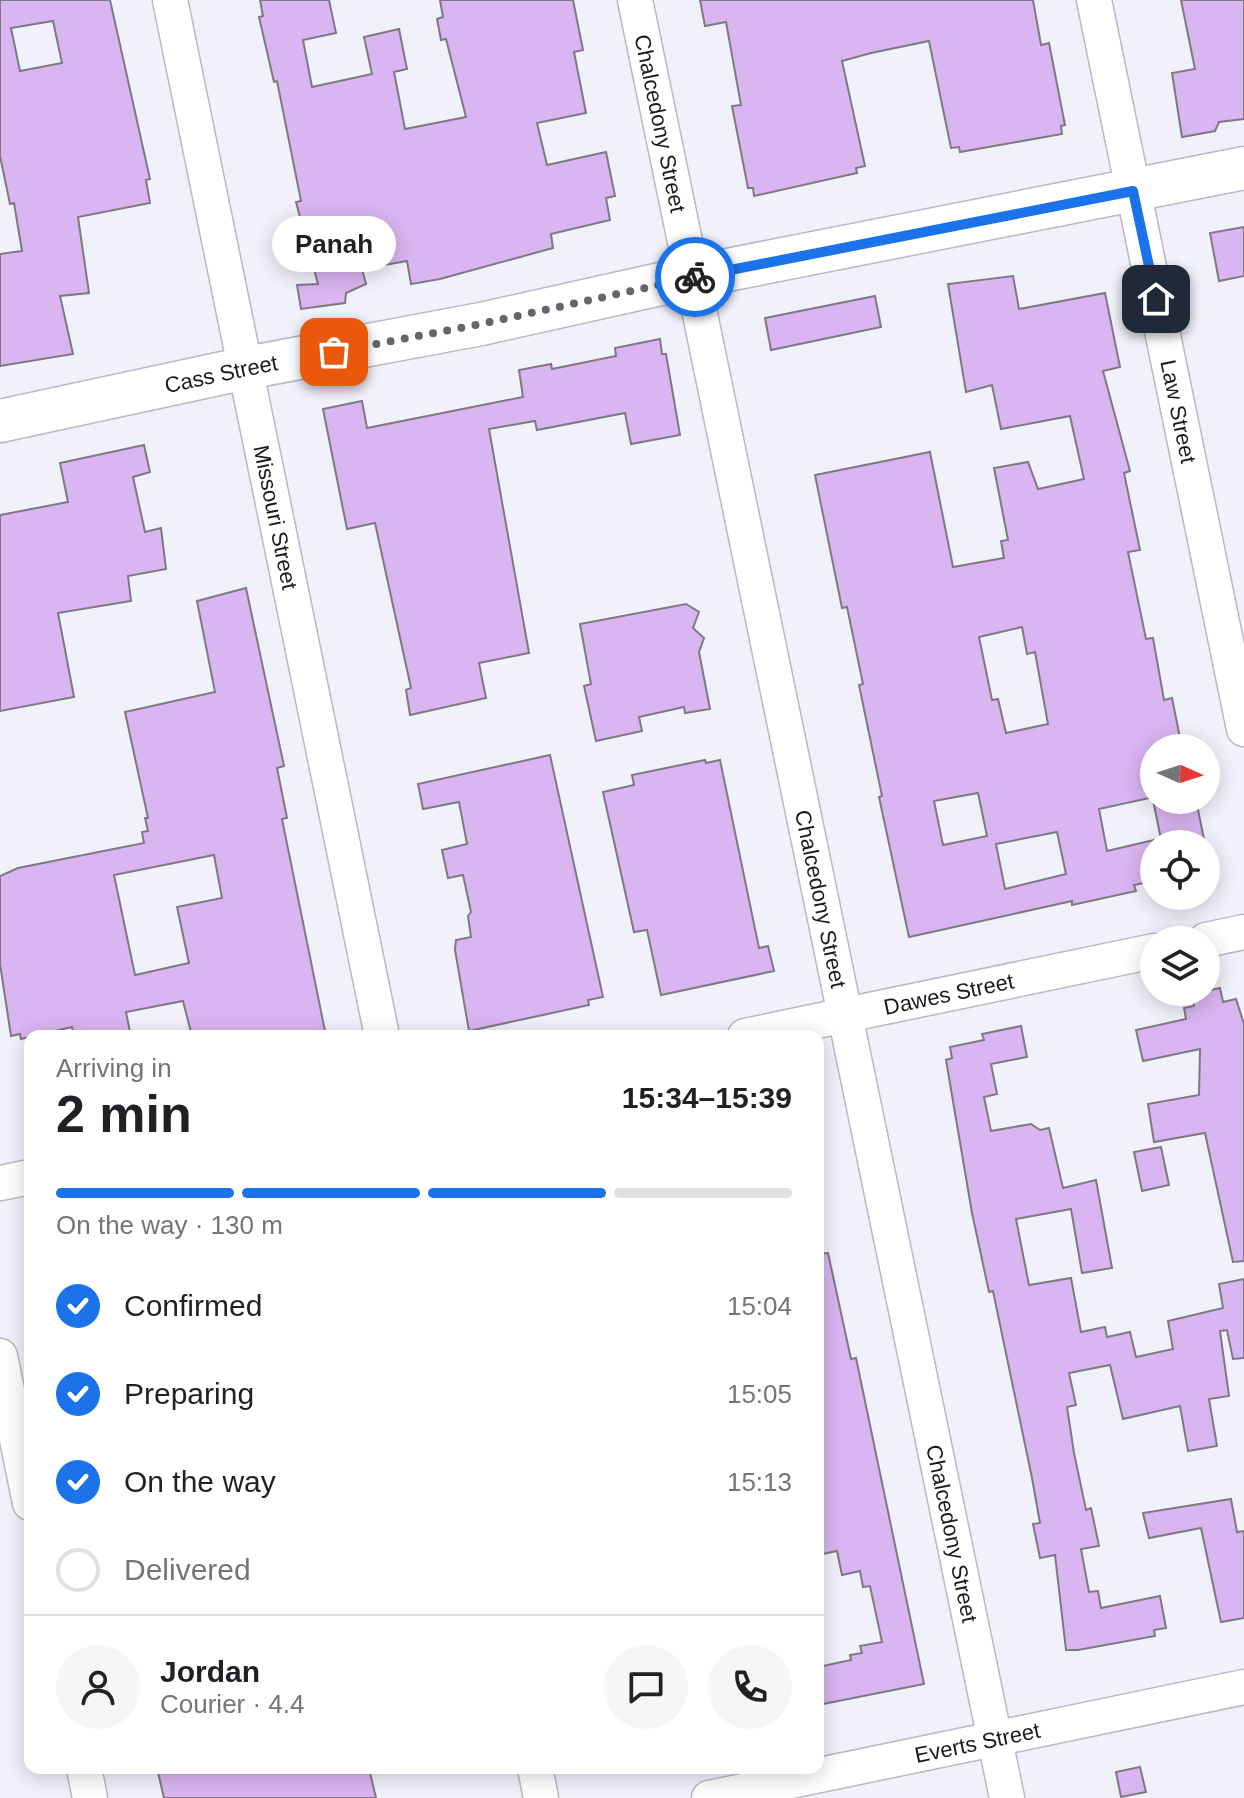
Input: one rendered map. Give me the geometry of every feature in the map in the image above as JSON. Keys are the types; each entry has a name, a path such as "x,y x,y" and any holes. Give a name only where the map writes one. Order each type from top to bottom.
{"street":[{"name":"Missouri Street","path":"170,0 381,1030"},
{"name":"Chalcedony Street","path":"635,0 1007,1798"},
{"name":"Law Street","path":"1094,0 1244,729"},
{"name":"Cass Street","path":"0,421 246,368 481,324 692,277 1244,168"},
{"path":"1220,937 1244,932"},
{"name":"Dawes Street","path":"775,1030 1140,954"},
{"path":"0,1183 24,1178"},
{"path":"0,1356 24,1474"},
{"name":"Everts Street","path":"709,1798 1244,1687"},
{"path":"85,1774 90,1798"},
{"path":"536,1774 541,1798"}],"building":[{"path":"0,0 110,0 150,179 146,180 150,203 78,217 89,293 60,296 73,354 0,366 0,254 22,251 14,203 10,204 0,156","holes":["53,21 62,63 20,71 11,28"]},
{"path":"260,0 329,0 336,33 303,40 312,87 372,74 364,37 399,29 407,69 394,72 405,129 466,117 446,39 441,40 437,19 443,17 440,0 573,0 583,50 574,52 586,113 537,123 547,165 606,152 615,196 606,198 610,220 551,234 553,248 440,279 411,284 407,261 362,269 366,284 346,293 345,303 301,309 297,285 318,284 296,202 301,201 277,81 274,82 259,17 263,16"},
{"path":"700,0 1033,0 1041,45 1049,43 1065,125 1061,126 1062,134 960,152 959,147 951,148 929,41 842,61 865,166 856,168 857,173 754,196 753,188 748,188 732,106 741,105 726,22 705,26"},
{"path":"1181,0 1244,0 1244,119 1219,122 1215,131 1182,137 1172,73 1195,69"},
{"path":"1244,227 1244,276 1219,281 1210,233"},
{"path":"1013,276 1019,309 1105,293 1120,367 1103,371 1130,471 1124,473 1140,550 1128,552 1146,639 1153,638 1164,700 1172,698 1179,734 1140,734 1140,800 1099,809 1107,851 1140,843 1140,884 1134,885 1136,891 1072,905 1072,901 909,937 879,797 882,796 859,685 863,684 847,607 842,608 815,475 930,452 953,567 1004,558 1001,541 1008,540 994,468 1028,462 1038,489 1084,479 1070,416 1001,429 992,385 966,392 948,284","holes":["1022,627 1027,654 1035,652 1048,724 1006,733 998,699 992,700 979,637","978,793 987,836 943,845 934,801","1057,832 1066,874 1005,889 996,844"]},
{"path":"875,296 881,327 771,350 765,318"},
{"path":"660,339 662,354 666,354 680,435 631,444 625,413 537,430 535,421 489,429 529,653 479,663 486,698 410,715 406,690 411,688 375,523 347,529 323,409 362,401 367,428 523,397 519,370 551,364 552,369 616,356 615,348"},
{"path":"144,445 150,472 133,477 145,532 161,528 166,569 128,576 131,601 58,613 74,697 0,711 0,515 68,502 60,463"},
{"path":"246,588 284,766 277,768 287,818 282,819 325,1030 190,1030 183,1001 126,1012 130,1030 73,1030 72,1027 24,1030 24,1038 21,1039 20,1034 11,1036 0,964 0,876 18,868 144,843 142,832 148,831 145,818 148,818 125,712 215,692 197,601","holes":["214,855 222,898 177,907 189,963 135,975 114,875"]},
{"path":"686,604 699,612 693,628 704,638 699,652 710,709 685,713 684,707 639,717 642,731 596,741 584,686 591,684 580,624"},
{"path":"550,755 603,997 588,1000 589,1005 469,1030 455,950 456,940 471,937 468,916 471,912 463,875 448,878 442,850 467,844 459,802 423,809 418,784"},
{"path":"705,760 706,763 720,760 759,948 768,946 774,971 661,995 647,930 634,932 603,792 634,785 632,775"},
{"path":"1156,814 1199,814 1202,830 1159,830"},
{"path":"1220,988 1223,1002 1236,999 1244,1024 1244,1261 1233,1262 1205,1133 1154,1142 1148,1104 1199,1095 1200,1049 1143,1061 1136,1030 1186,1019 1184,1008 1220,1006"},
{"path":"1021,1026 1027,1057 991,1064 997,1094 984,1097 991,1131 1031,1124 1040,1130 1049,1128 1063,1188 1096,1180 1112,1268 1082,1273 1071,1209 1016,1219 1029,1285 1071,1278 1081,1332 1105,1327 1107,1337 1130,1332 1136,1357 1173,1349 1168,1321 1223,1308 1219,1284 1244,1279 1244,1358 1233,1359 1227,1330 1220,1331 1229,1396 1209,1399 1217,1446 1188,1451 1180,1406 1123,1419 1110,1365 1069,1373 1076,1405 1067,1407 1074,1453 1086,1510 1091,1508 1099,1546 1081,1549 1089,1592 1098,1591 1101,1608 1160,1596 1166,1628 1154,1630 1155,1636 1078,1650 1066,1650 1055,1555 1040,1558 1033,1524 1040,1523 1032,1478 993,1291 989,1292 972,1213 946,1060 952,1058 950,1047 984,1040 982,1034"},
{"path":"1161,1147 1169,1185 1142,1191 1134,1152"},
{"path":"824,1253 828,1253 851,1359 856,1358 924,1684 824,1704 824,1666 851,1660 850,1655 862,1653 860,1646 882,1642 870,1586 863,1587 860,1571 842,1575 837,1551 824,1554"},
{"path":"1231,1499 1237,1532 1244,1531 1244,1618 1221,1622 1201,1528 1149,1538 1143,1513"},
{"path":"1140,1767 1146,1792 1121,1797 1116,1772"},
{"path":"158,1774 370,1774 376,1798 164,1798"}],"way so far":[{"path":"334,352 481,324 695,277"}],"place":[{"name":"Panah","path":"334,352"}],"route":[{"path":"695,277 1133,191 1156,299"}]}
